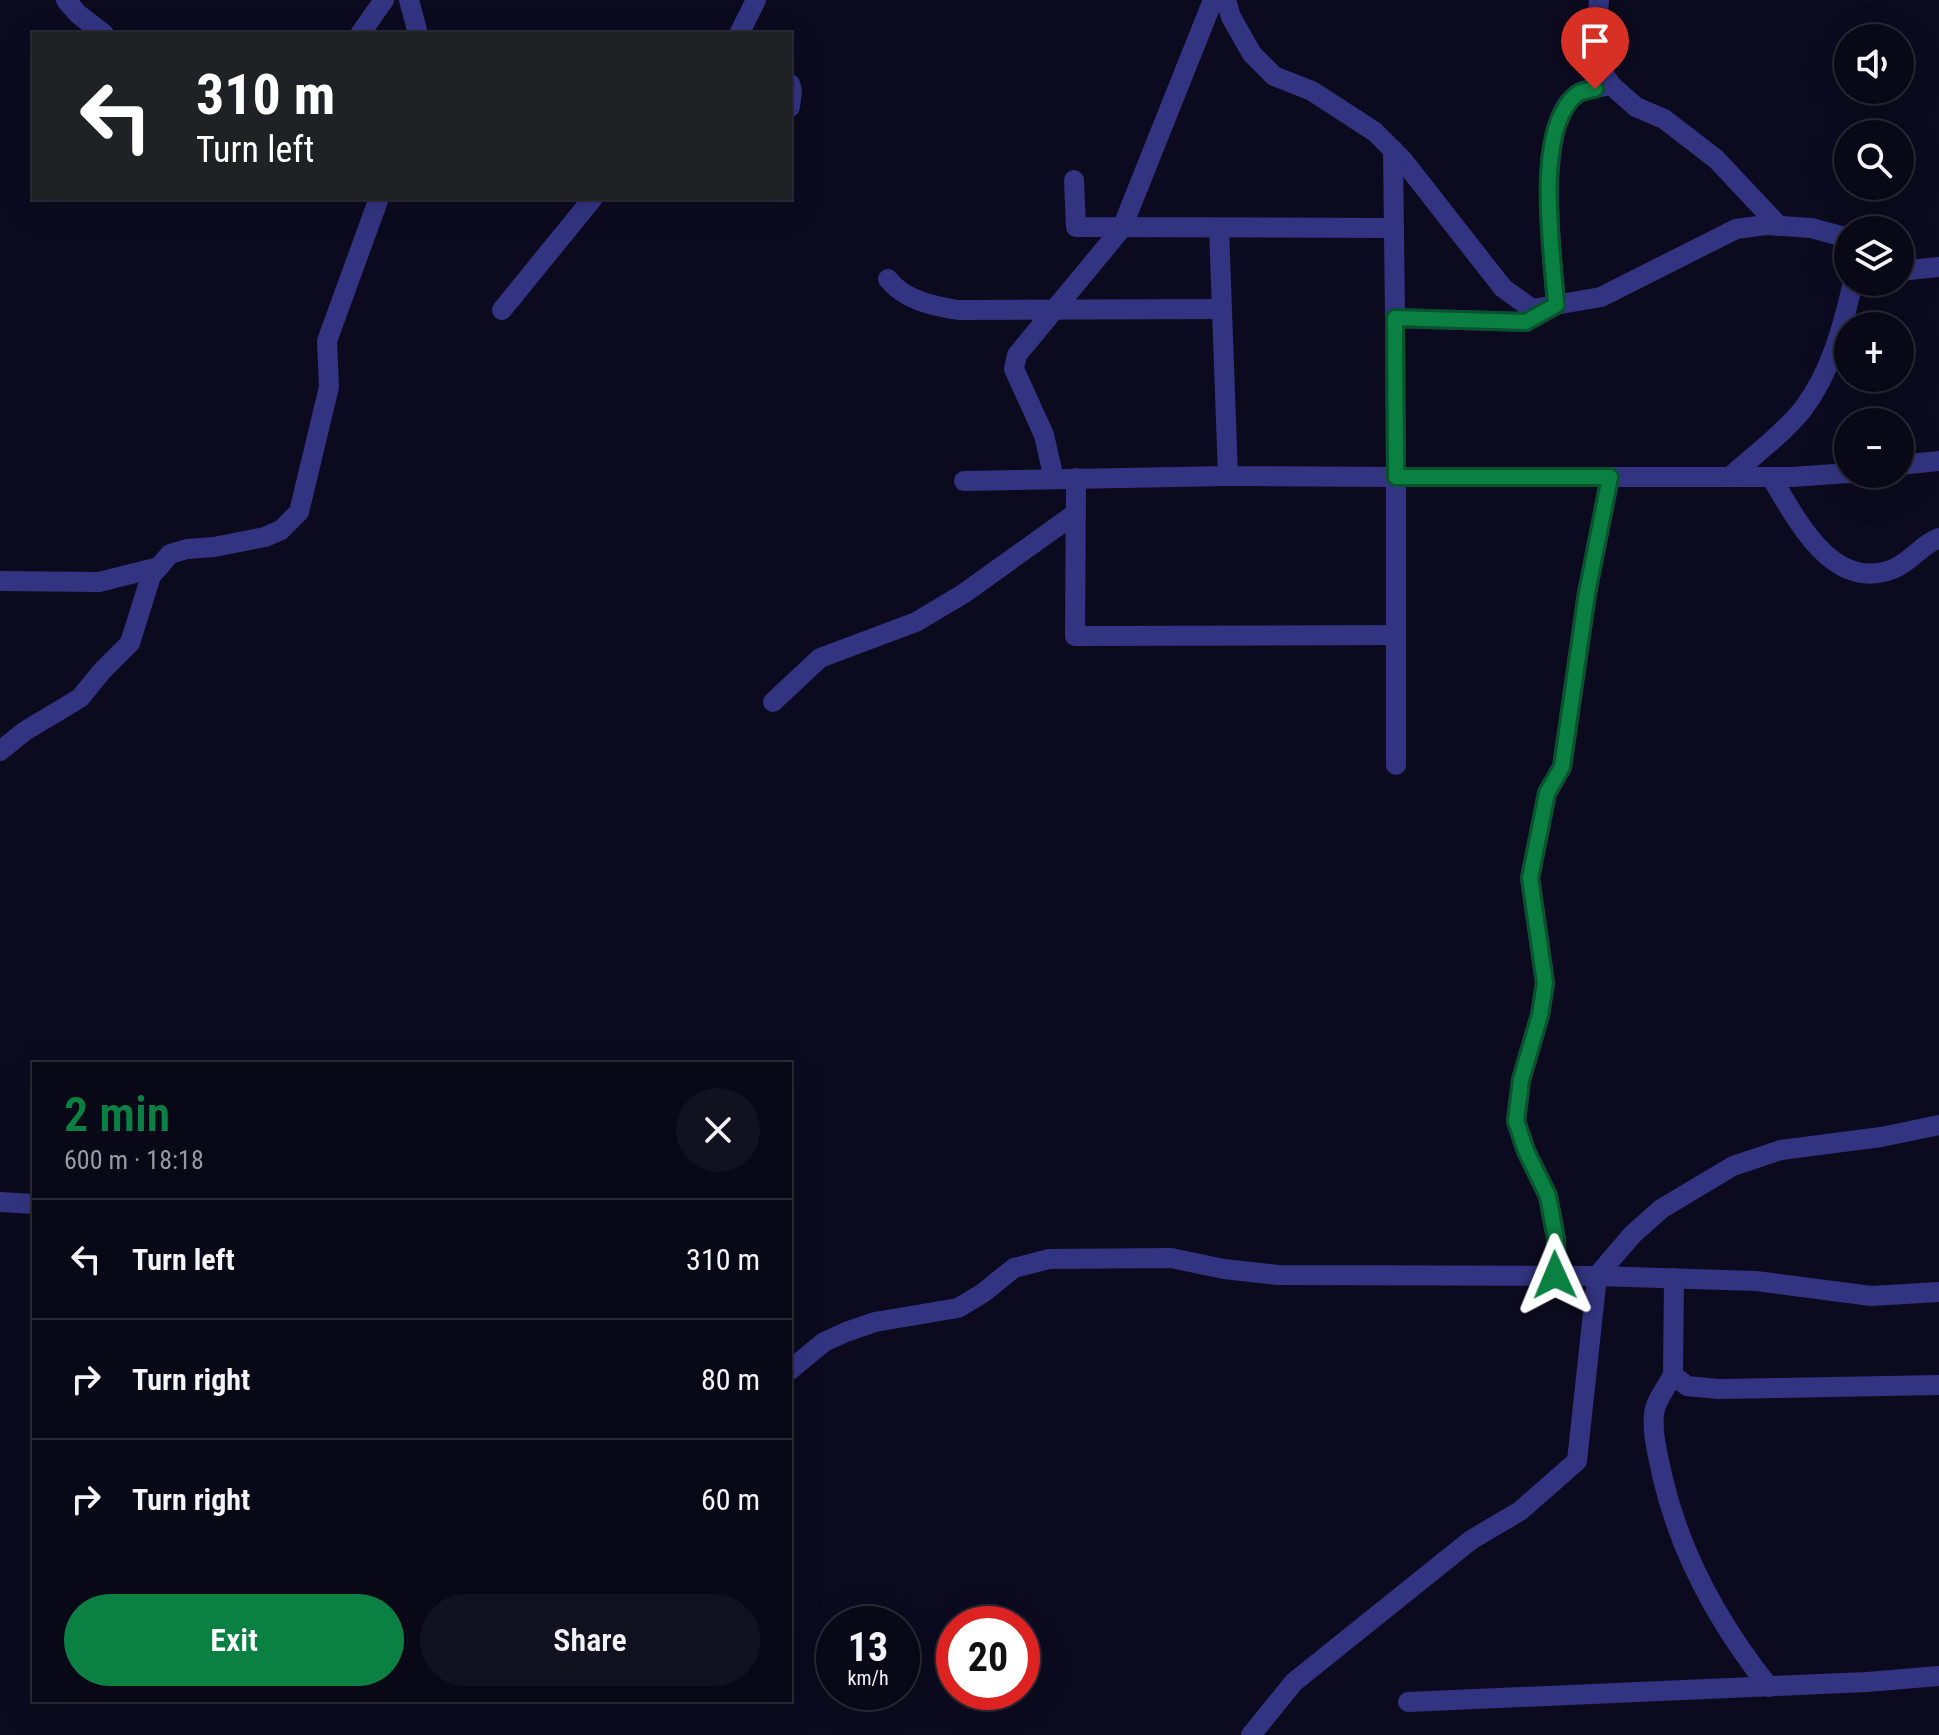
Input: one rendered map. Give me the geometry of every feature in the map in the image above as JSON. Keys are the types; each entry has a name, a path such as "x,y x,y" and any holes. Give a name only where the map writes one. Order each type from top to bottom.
{"lane":[{"path":"66,0 101,32"},
{"path":"361,32 384,0"},
{"path":"409,0 417,32"},
{"path":"740,32 756,0"},
{"path":"1054,479 1044,435 1014,369 1017,355 1122,228 1213,0"},
{"path":"1226,0 1231,17 1252,54 1274,76 1312,91 1375,132 1393,150 1503,288 1532,309 1601,297 1736,229 1779,226 1811,228 1834,234"},
{"path":"1599,0 1596,42 1599,66 1611,85 1636,107 1664,119 1716,159 1779,226"},
{"path":"1556,305 1548,175 1554,136 1564,110 1579,93 1611,85"},
{"path":"1393,150 1396,765"},
{"path":"1074,180 1076,227 1394,228"},
{"path":"0,751 25,731 80,698 130,643 151,576 170,554 265,537 281,530 299,512 329,387 327,341 378,200"},
{"path":"502,310 591,200"},
{"path":"1219,228 1228,476"},
{"path":"1914,270 1939,267"},
{"path":"888,279 896,290 932,306 958,310 1222,309"},
{"path":"1730,477 1789,423 1815,390 1841,333 1850,296"},
{"path":"1395,318 1526,322 1556,305"},
{"path":"1914,464 1939,461"},
{"path":"964,481 1228,476 1771,477 1834,474"},
{"path":"1555,1275 1556,1239 1548,1196 1526,1151 1516,1121 1521,1080 1540,1015 1545,983 1530,878 1547,793 1562,767 1587,593 1610,477"},
{"path":"1771,477 1816,546 1832,561 1861,573 1891,570 1939,538"},
{"path":"1076,478 1075,636 1396,635"},
{"path":"773,702 820,658 916,622 963,594 1076,513"},
{"path":"0,581 99,582 159,567"},
{"path":"1251,1735 1294,1682 1471,1540 1520,1511 1577,1461 1597,1276 1632,1235 1661,1209 1733,1166 1781,1150 1881,1137 1939,1125"},
{"path":"0,1202 32,1204"},
{"path":"792,1368 824,1342 846,1332 875,1322 958,1308 1014,1268 1049,1259 1171,1258 1224,1269 1278,1275 1597,1276 1756,1281 1871,1296 1939,1292"},
{"path":"1674,1278 1673,1375 1654,1410 1658,1457 1672,1513 1700,1585 1739,1649 1769,1687"},
{"path":"1673,1375 1687,1386 1718,1389 1939,1385"},
{"path":"1408,1702 1769,1687 1939,1676"}],"route":[{"path":"1555,1275 1556,1239 1548,1196 1526,1151 1516,1121 1521,1080 1540,1015 1545,983 1530,878 1547,793 1562,767 1576,659 1610,477 1396,477 1395,318 1526,322 1556,305 1548,175 1554,136 1564,110 1579,93 1595,89"}]}
